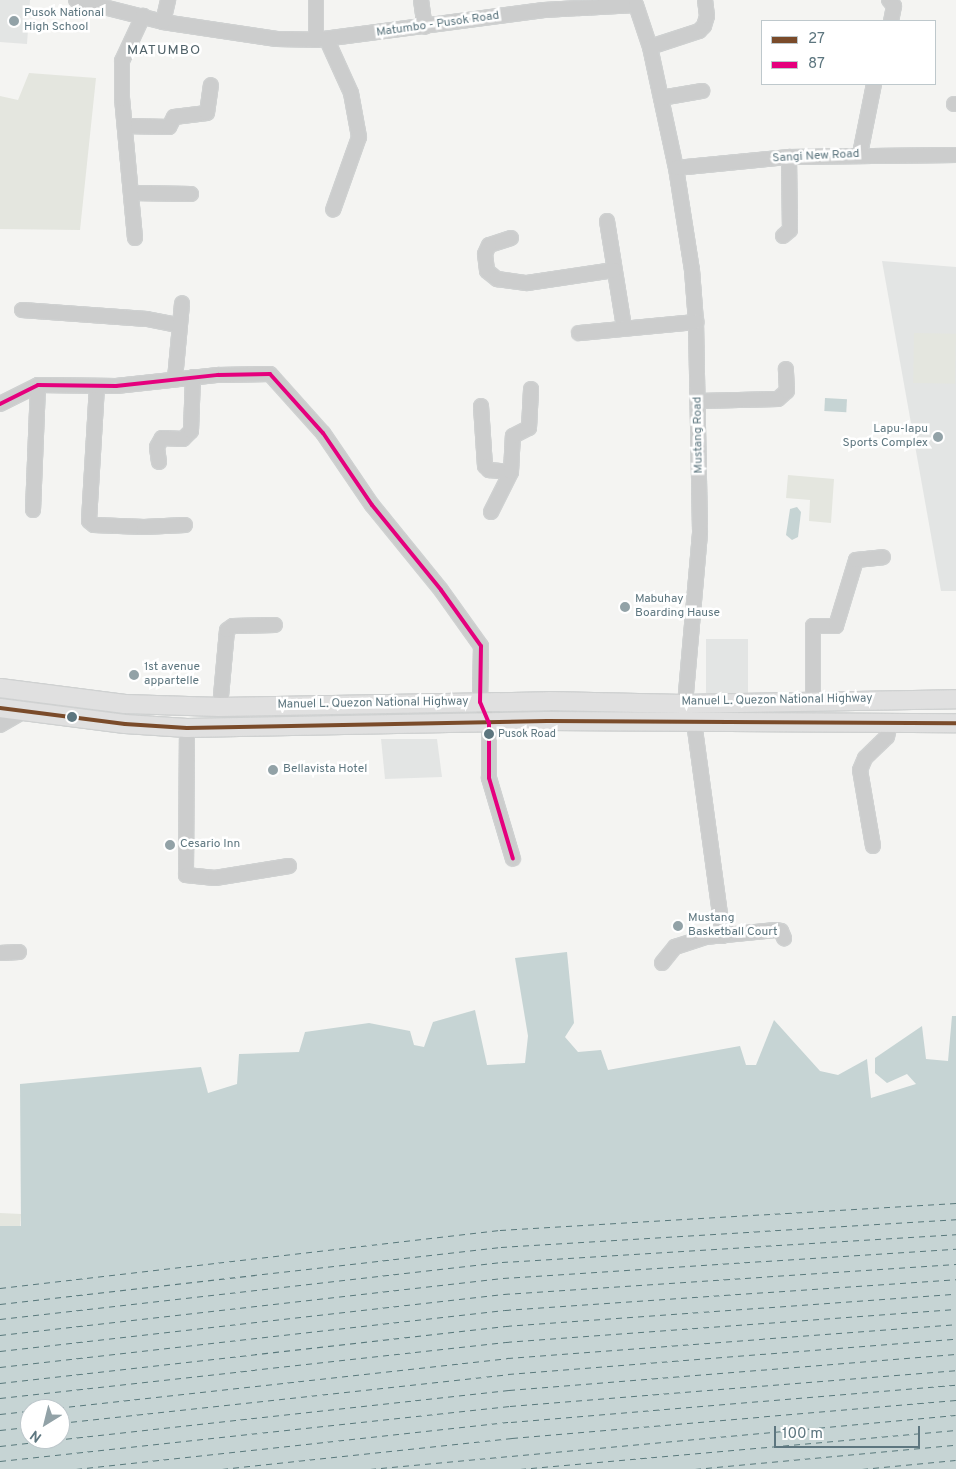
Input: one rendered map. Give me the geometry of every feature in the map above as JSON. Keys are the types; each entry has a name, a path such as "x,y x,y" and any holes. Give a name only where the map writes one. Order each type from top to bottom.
{"main road":[{"name":"Manuel L. Quezon National Highway","path":"0,688 125,704 220,707 480,702 685,703 956,699"},
{"path":"124,724 125,704"},
{"name":"Manuel L. Quezon National Highway","path":"0,708 124,724 187,728 489,723 956,723"},
{"path":"0,716 24,711"}],"street":[{"name":"Matumbo - Pusok Road","path":"76,0 101,2 164,22 277,39 321,40 544,10 636,3 650,47 676,168"},
{"path":"164,22 168,0"},
{"path":"316,0 321,40 351,93 360,138 333,210"},
{"path":"421,0 425,27"},
{"path":"650,47 699,31 704,26 707,16 705,0"},
{"path":"888,0 894,6 891,20"},
{"path":"135,238 125,126 122,61 143,16"},
{"path":"125,126 169,127 174,117 207,113 210,85"},
{"path":"860,154 874,85"},
{"path":"661,98 702,91"},
{"name":"Sangi New Road","path":"676,168 789,157 860,154 956,155"},
{"path":"782,236 790,228 789,157"},
{"name":"Mustang Road","path":"676,168 692,270 699,401 700,533 685,703"},
{"path":"132,193 192,194"},
{"path":"607,221 624,327"},
{"path":"510,238 489,245 485,254 487,270 497,279 527,283 614,270"},
{"path":"175,379 182,303"},
{"path":"22,310 147,320 179,325"},
{"path":"579,333 624,327 696,322"},
{"path":"699,401 778,399 787,391 786,368"},
{"path":"0,404 38,385 97,386 193,377 270,374 304,411 372,505 481,646 480,702 489,723 489,778 513,859"},
{"path":"159,462 157,447 162,438 183,438 191,432 193,377"},
{"path":"33,510 38,385"},
{"path":"97,386 90,521 94,525 144,527 185,525"},
{"path":"491,512 511,472 512,436 528,428 531,389"},
{"path":"481,406 483,460 489,470 511,472"},
{"path":"813,700 812,626 836,626 856,560 883,557"},
{"path":"220,707 227,630 233,626 275,625"},
{"path":"0,725 24,711"},
{"path":"694,722 724,936"},
{"path":"873,846 860,770 864,758 887,737 890,722"},
{"path":"187,728 186,875 215,878 289,866"},
{"path":"662,963 681,944 724,936 776,930 781,931 784,938"},
{"path":"0,953 18,952"}],"shaded area":[{"name":"Pusok National High School","path":"0,0 30,0 27,44 0,42"},
{"path":"29,73 96,78 80,230 0,229 0,96 18,100"},
{"path":"882,261 956,267 956,591 941,591"},
{"path":"914,333 956,334 955,384 913,383"},
{"path":"825,398 847,399 846,412 824,411"},
{"path":"788,475 834,479 831,523 809,521 810,500 786,498"},
{"path":"797,507 801,512 798,537 792,540 786,535 790,509"},
{"path":"706,639 748,639 748,693 706,693"},
{"path":"381,739 437,739 442,777 385,779"},
{"path":"567,952 574,1023 565,1037 578,1052 601,1050 608,1070 740,1046 746,1065 756,1065 774,1020 820,1071 838,1075 867,1059 871,1098 916,1084 907,1074 887,1083 875,1073 875,1058 922,1026 926,1059 948,1061 952,1016 956,1016 956,1469 0,1469 0,1226 21,1226 20,1084 201,1067 208,1093 237,1084 239,1054 299,1052 305,1032 369,1023 410,1031 414,1045 424,1047 433,1022 475,1010 487,1065 525,1063 528,1036 515,958"},
{"path":"0,1213 21,1214 20,1227 0,1226"}],"ferry route":[{"path":"0,1288 500,1230 956,1203"},
{"path":"0,1304 501,1247 956,1219"},
{"path":"0,1319 502,1262 956,1234"},
{"path":"0,1335 503,1278 956,1249"},
{"path":"0,1351 504,1294 956,1264"},
{"path":"0,1367 505,1310 956,1279"},
{"path":"0,1383 506,1326 956,1294"},
{"path":"0,1398 506,1342 956,1309"},
{"path":"70,1406 507,1358 956,1324"},
{"path":"70,1422 508,1374 956,1339"},
{"path":"0,1446 509,1390 956,1354"},
{"path":"0,1461 510,1406 956,1370"},
{"path":"76,1469 511,1422 956,1385"},
{"path":"222,1469 512,1438 956,1400"},
{"path":"0,1414 20,1412"},
{"path":"370,1469 956,1415"},
{"path":"0,1430 20,1428"},
{"path":"520,1469 956,1430"},
{"path":"695,1469 956,1445"},
{"path":"862,1469 956,1460"}],"transit line":[{"name":"87","path":"0,404 38,385 116,386 218,375 270,374 323,433 372,505 441,590 481,646 480,702 489,723 489,778 513,859"},
{"name":"27","path":"0,708 125,724 187,728 547,721 956,723"}],"place":[{"name":"Pusok National High School","path":"14,21"},
{"name":"Lapu-lapu Sports Complex","path":"938,437"},
{"name":"Mabuhay Boarding Hause","path":"625,607"},
{"name":"1st avenue appartelle","path":"134,675"},
{"name":"Pusok Road","path":"489,734"},
{"name":"Bellavista Hotel","path":"273,770"},
{"name":"Cesario Inn","path":"170,845"},
{"name":"Mustang Basketball Court","path":"678,926"}],"district":[{"name":"MATUMBO","path":"164,51"}]}
